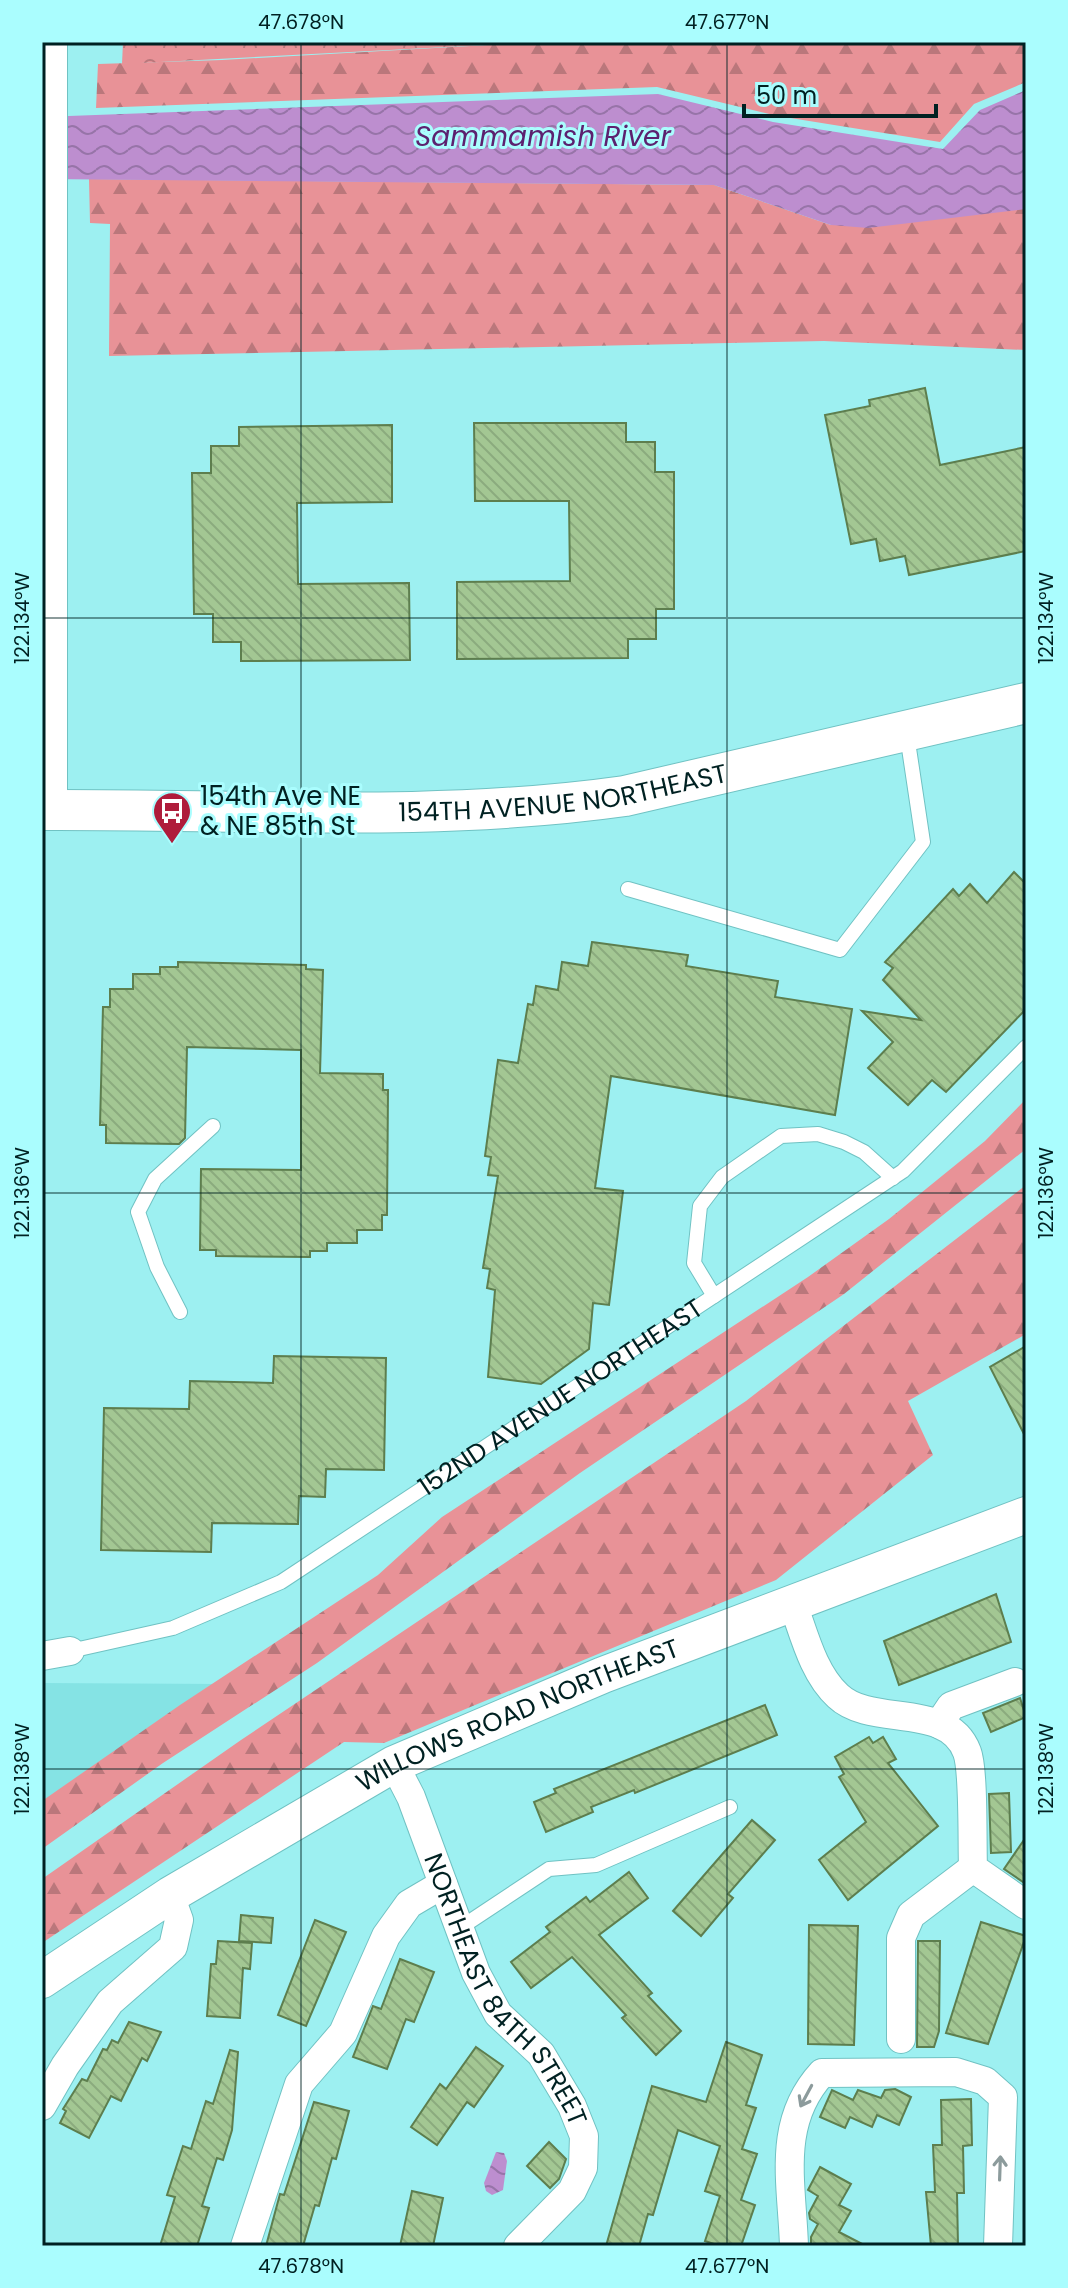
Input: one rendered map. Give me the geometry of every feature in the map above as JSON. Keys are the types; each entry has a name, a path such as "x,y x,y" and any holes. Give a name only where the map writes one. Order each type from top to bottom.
{"main road":[{"name":"154TH AVENUE NORTHEAST","path":"45,810 427,810 565,804 625,796 1026,703"}],"street":[{"path":"45,810 49,42"},
{"name":"WILLOWS ROAD NORTHEAST","path":"42,1980 170,1895 394,1764 603,1675 1026,1515"},
{"path":"793,1604 821,1674 839,1698 859,1708 939,1724 956,1734 968,1753 973,1868"},
{"name":"152ND AVENUE NORTHEAST","path":"42,1656 70,1651"},
{"path":"939,1724 951,1706 1015,1682"},
{"name":"NORTHEAST 84TH STREET","path":"394,1764 476,1973 498,2014 541,2054 572,2106 584,2136 583,2168 572,2191 518,2246"},
{"path":"973,1868 1026,1905"},
{"path":"901,2039 901,1938 911,1915 973,1868"},
{"path":"245,2246 299,2084 343,2033 386,1936 409,1904 443,1884"},
{"path":"42,2106 110,2002 173,1947 179,1920 170,1895"},
{"path":"794,2246 789,2130 807,2089 822,2073 956,2072 985,2081 1003,2097 998,2246"}],"lane":[{"path":"628,889 840,950 923,842 907,731"},
{"name":"152ND AVENUE NORTHEAST","path":"70,1651 173,1628 281,1582 893,1178 1026,1047"},
{"path":"180,1312 157,1267 138,1212 155,1179 213,1126"},
{"path":"714,1296 694,1263 700,1206 722,1177 781,1136 818,1134 844,1142 864,1152 893,1178"},
{"path":"460,1928 549,1869 596,1865 730,1807"}],"shaded area":[{"path":"42,1683 221,1684 42,1810"}],"green space":[{"path":"123,42 542,42 122,64"},
{"path":"542,42 1026,42 1026,82 974,104 940,142 778,116 657,87 96,108 98,64"},
{"path":"89,179 714,185 831,225 1026,205 1026,350 824,341 109,356 110,224 90,223"},
{"path":"1026,1099 1026,1149 844,1294 580,1473 317,1663 163,1763 42,1849 42,1801 180,1705 378,1575 442,1517 808,1277 889,1219 985,1141"},
{"path":"1026,1185 1026,1334 908,1401 933,1455 776,1580 384,1743 344,1742 42,1943 42,1879 241,1740 746,1401"}],"water":[{"name":"Sammamish River","path":"1026,90 1026,209 868,228 831,225 714,185 42,179 42,117 658,94 773,122 943,149 980,110"},
{"path":"496,2152 504,2153 507,2161 503,2190 492,2195 486,2191 484,2183"}],"building":[{"path":"925,388 940,465 1026,447 1026,551 909,575 905,556 880,561 876,539 851,544 825,415 870,406 869,400"},
{"path":"474,423 626,423 626,442 655,442 655,472 674,472 674,609 656,609 656,639 628,639 628,658 457,659 457,582 570,581 569,501 475,501"},
{"path":"392,425 392,502 297,503 298,584 409,583 410,660 241,661 241,642 213,642 213,614 194,614 192,473 211,473 211,446 239,446 239,427"},
{"path":"1014,872 1026,884 1026,1009 946,1092 932,1080 908,1105 868,1068 893,1042 862,1011 921,1020 883,980 893,968 885,962 953,889 959,896 970,884 987,903"},
{"path":"592,942 688,955 686,966 778,981 775,997 852,1009 835,1115 611,1076 595,1188 623,1191 609,1305 593,1303 589,1349 541,1384 488,1377 495,1290 487,1288 490,1269 483,1268 498,1176 488,1175 491,1157 485,1156 498,1060 518,1063 528,1004 533,1005 536,986 558,990 562,962 588,966"},
{"path":"178,962 306,965 306,969 323,970 320,1073 383,1074 383,1090 388,1090 387,1215 382,1215 382,1230 357,1230 357,1243 327,1243 327,1251 310,1251 310,1257 216,1256 216,1250 200,1250 201,1169 301,1170 301,1050 187,1047 185,1138 179,1144 106,1143 106,1125 100,1125 103,1007 110,1007 110,989 133,989 133,974 160,974 160,967 178,967"},
{"path":"1026,1346 1026,1438 990,1367"},
{"path":"274,1356 386,1358 384,1470 326,1469 325,1497 299,1496 298,1524 212,1523 211,1552 101,1550 104,1408 189,1409 190,1381 273,1383"},
{"path":"996,1594 1011,1642 899,1685 884,1641"},
{"path":"1020,1698 1026,1717 991,1732 983,1713"},
{"path":"765,1705 777,1735 635,1793 634,1790 591,1807 593,1812 546,1832 534,1802 556,1793 554,1789"},
{"path":"869,1737 873,1743 883,1737 896,1759 888,1763 938,1826 848,1900 819,1860 866,1822 839,1777 844,1774 835,1757"},
{"path":"1009,1793 1011,1852 991,1853 989,1794"},
{"path":"752,1820 775,1840 728,1894 733,1898 701,1936 673,1911"},
{"path":"1026,1837 1026,1884 1004,1869"},
{"path":"629,1872 648,1898 599,1935 652,1993 648,1996 681,2031 656,2055 622,2018 626,2015 572,1957 531,1988 511,1962 550,1932 546,1927 586,1897 590,1902"},
{"path":"241,1915 273,1918 271,1943 239,1941"},
{"path":"315,1920 346,1932 306,2026 278,2015"},
{"path":"981,1922 1026,1936 988,2044 946,2033"},
{"path":"809,1925 858,1926 854,2045 808,2044"},
{"path":"218,1941 252,1943 250,1969 243,1968 240,2018 207,2016 211,1964 216,1964"},
{"path":"918,1941 940,1941 939,2031 934,2047 917,2047"},
{"path":"400,1959 434,1972 414,2022 406,2019 387,2069 353,2057 373,2006 381,2009"},
{"path":"129,2022 161,2032 147,2061 142,2058 121,2101 111,2096 89,2138 60,2123 66,2111 63,2109 82,2079 87,2081 103,2049 107,2050 112,2040 118,2043"},
{"path":"726,2042 762,2055 746,2105 756,2108 742,2149 757,2154 741,2200 755,2205 741,2246 720,2246 705,2241 720,2196 705,2191 720,2146 678,2130 653,2215 648,2214 639,2246 606,2246 652,2086 706,2102"},
{"path":"476,2047 503,2066 474,2107 467,2102 437,2145 411,2127 440,2084 446,2089"},
{"path":"230,2050 238,2052 232,2130 223,2160 217,2158 202,2206 209,2208 197,2246 160,2246 175,2197 167,2195 183,2146 191,2149 206,2101 213,2104"},
{"path":"895,2089 911,2097 899,2125 877,2115 872,2127 850,2117 845,2128 820,2117 832,2090 853,2100 858,2090 881,2098 885,2090"},
{"path":"971,2099 972,2145 963,2146 964,2193 957,2193 958,2246 931,2246 926,2192 935,2192 933,2145 942,2145 941,2100"},
{"path":"314,2102 349,2111 336,2159 332,2158 319,2206 315,2205 303,2246 266,2246 280,2194 284,2195"},
{"path":"549,2142 566,2159 559,2179 550,2188 527,2166"},
{"path":"820,2167 851,2184 839,2205 851,2211 839,2232 866,2246 811,2246 811,2237 818,2224 810,2219 809,2213 818,2196 808,2190"},
{"path":"412,2191 443,2198 433,2246 400,2246"}],"place":[{"name":"154th Ave NE & NE 85th St","path":"172,845"}]}
